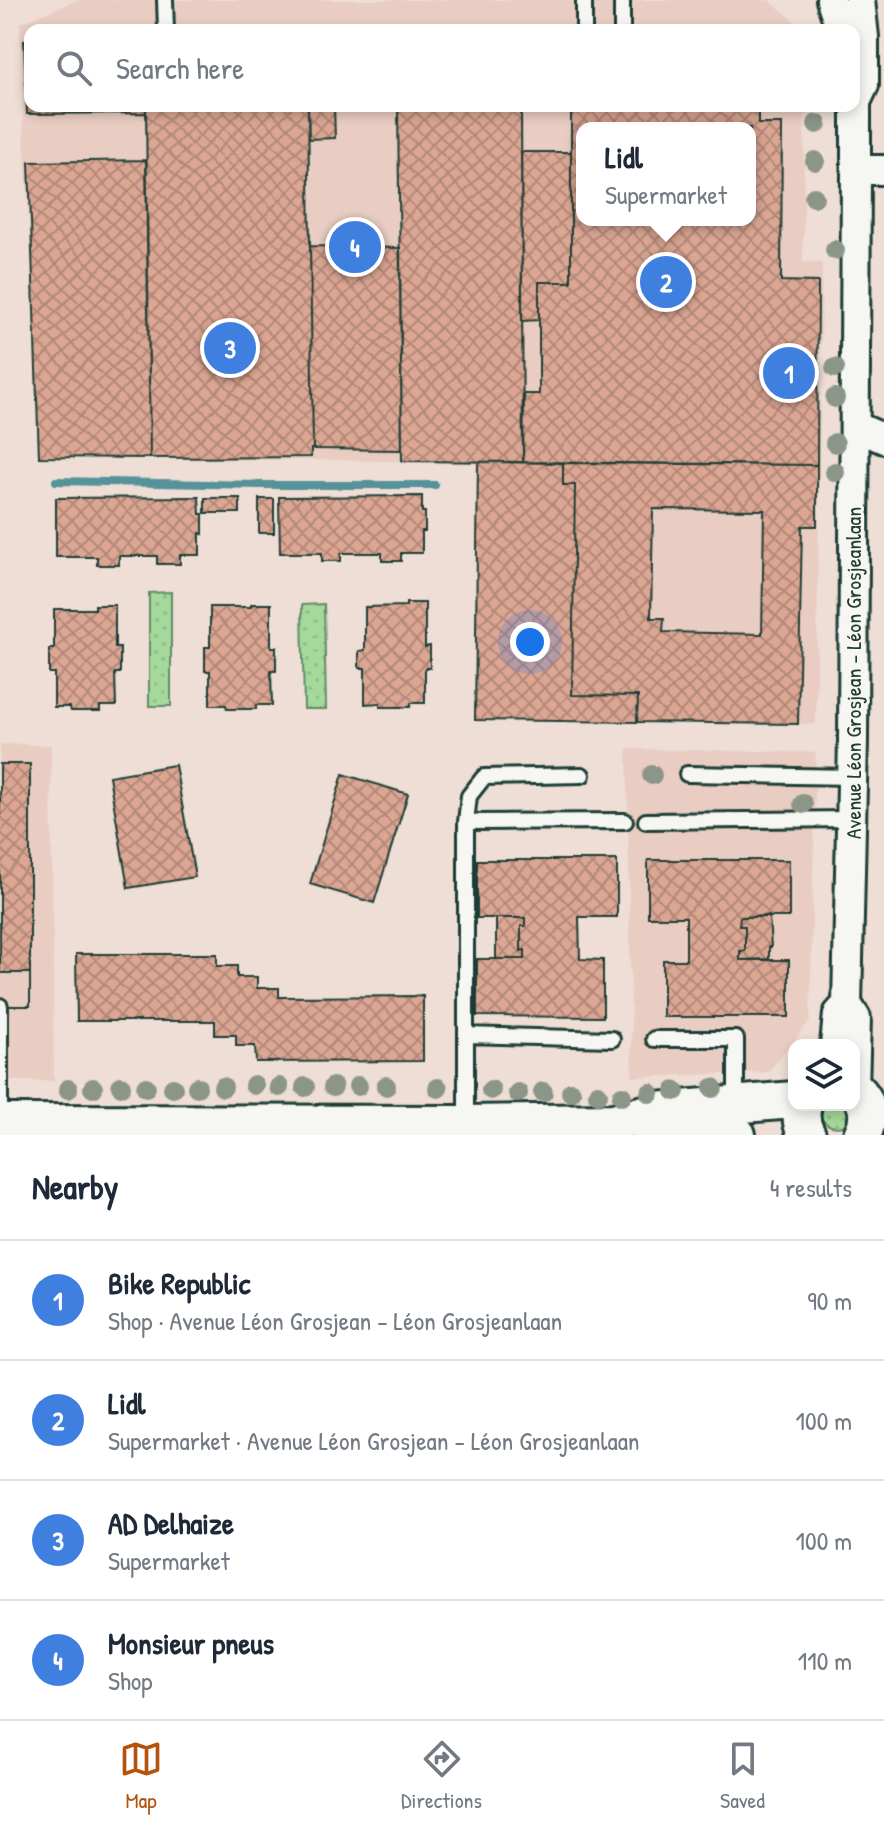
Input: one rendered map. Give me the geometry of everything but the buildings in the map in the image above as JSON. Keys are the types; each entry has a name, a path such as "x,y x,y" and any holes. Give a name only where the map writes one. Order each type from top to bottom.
{"street":[{"path":"831,0 839,24"},
{"name":"Avenue Léon Grosjean - Léon Grosjeanlaan","path":"860,0 864,85 860,90"},
{"name":"Avenue Léon Grosjean - Léon Grosjeanlaan","path":"858,112 870,170 855,426 853,777 847,1004 856,1018 867,1097"},
{"path":"855,426 884,417"},
{"path":"855,426 884,439"},
{"name":"Avenue Léon Grosjean - Léon Grosjeanlaan","path":"836,1039 838,1014 847,1004"},
{"path":"867,1097 868,1117 864,1135 884,1131"},
{"path":"0,1123 467,1128 611,1126 654,1132 737,1120 788,1102"},
{"path":"802,1111 806,1135"}],"lane":[{"path":"165,0 166,24"},
{"path":"584,0 584,24"},
{"path":"622,0 622,24"},
{"path":"687,774 853,777"},
{"path":"467,1128 466,822 469,796 484,777 582,775"},
{"path":"646,821 852,819"},
{"path":"466,822 625,821"},
{"path":"0,1006 0,1123"},
{"path":"466,1035 612,1039"},
{"path":"654,1039 736,1039 737,1120"}],"shaded area":[{"path":"78,0 769,0 798,24 24,24 24,112 805,112 803,262 822,263 816,724 475,720 477,462 39,457 20,23"},
{"path":"0,744 51,745 54,1081 0,1081"},
{"path":"627,749 816,752 810,1021 795,1039 788,1039 788,1048 768,1072 632,1077"}],"green space":[{"path":"171,592 171,706 149,706 149,593"},
{"path":"324,604 326,709 304,709 302,605"},
{"path":"849,1111 849,1120 840,1126 833,1126 822,1119 820,1112"}],"waterway":[{"path":"56,481 435,485"}],"place":[{"name":"Monsieur pneus","path":"355,247"},
{"name":"Lidl","path":"666,282"},
{"name":"AD Delhaize","path":"230,348"},
{"name":"Bike Republic","path":"789,373"}]}
